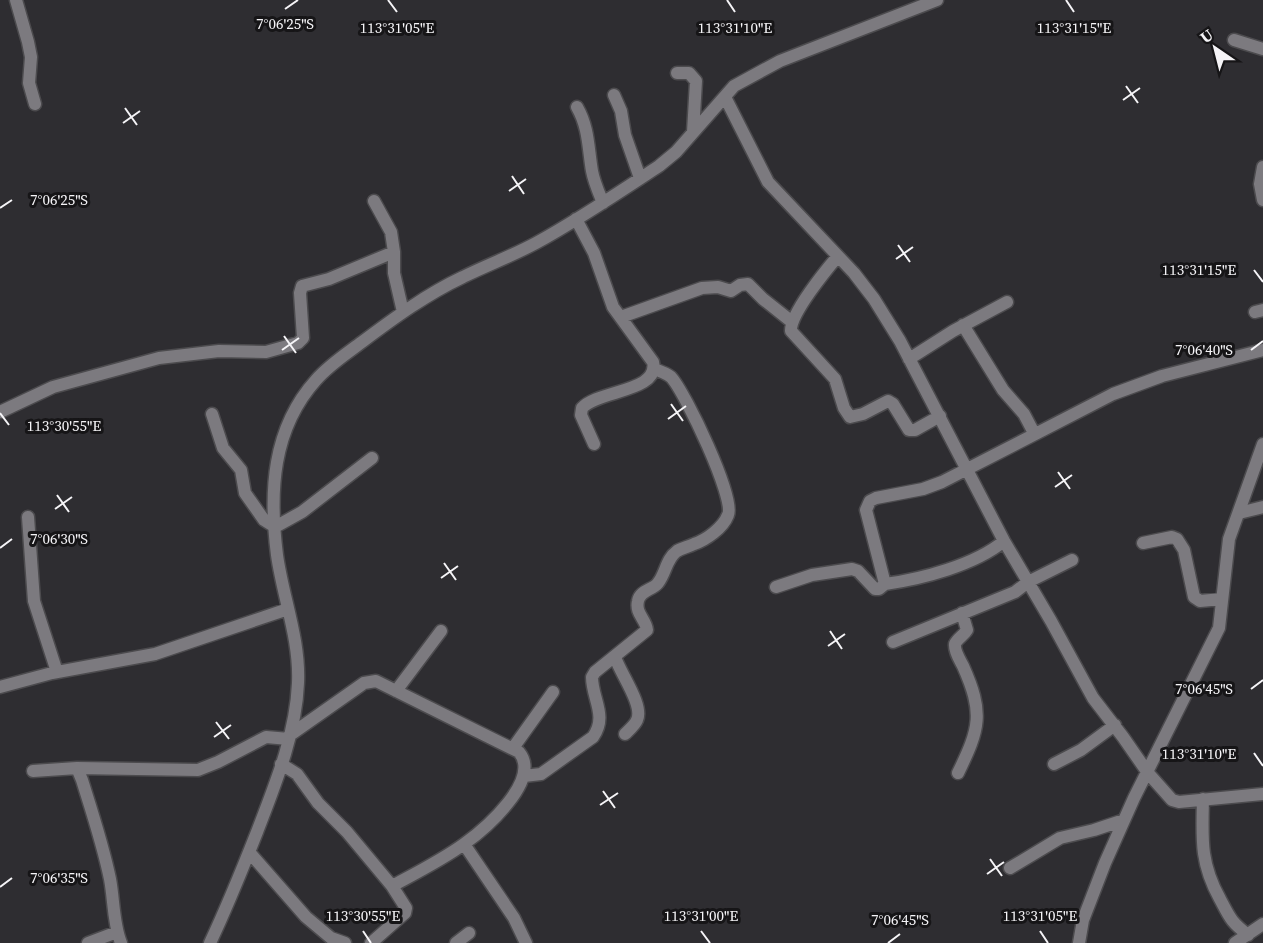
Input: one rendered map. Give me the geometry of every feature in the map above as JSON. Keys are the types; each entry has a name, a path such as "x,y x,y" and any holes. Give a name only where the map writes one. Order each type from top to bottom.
{"street":[{"path":"16,0 31,57 29,83 35,104"},
{"path":"210,943 231,898 271,795 289,737 298,684 297,651 277,555 274,500 278,450 283,432 299,402 316,380 337,360 403,312 438,290 534,244 603,203 676,152 742,81 780,61 937,0"},
{"path":"1234,40 1263,50"},
{"path":"677,73 689,73 696,81 693,132"},
{"path":"614,95 621,111 625,135 640,178"},
{"path":"725,97 768,182 838,256 874,299 909,359 1004,541 1090,693 1148,773 1172,800 1179,802 1263,794"},
{"path":"578,107 588,135 592,171 603,203"},
{"path":"1263,167 1260,184 1263,201"},
{"path":"374,201 392,232 395,279 403,312"},
{"path":"576,219 594,252 611,302 653,362 654,369 654,374 643,383 594,400 582,408 581,415 594,444"},
{"path":"0,412 53,387 159,358 219,351 266,352 298,343 303,338 300,293 302,286 329,279 394,252"},
{"path":"838,256 821,275 792,322 791,331 835,379 844,408 850,417 863,414 888,401 893,404 909,430 915,430 939,416"},
{"path":"621,317 702,288 718,287 731,291 740,285 748,284 792,322"},
{"path":"909,359 963,325 1007,302"},
{"path":"963,325 1003,390 1024,414 1034,433"},
{"path":"885,584 866,510 876,498 923,489 968,469 1113,394 1162,376 1263,350"},
{"path":"524,776 541,774 593,737 600,720 592,677 595,672 647,630 638,612 640,595 659,582 675,552 705,539 722,525 730,510 710,448 685,397 670,376 654,369"},
{"path":"212,414 224,448 241,470 245,493 264,520 275,527"},
{"path":"1076,942 1105,863 1124,820 1219,628 1229,538 1263,444"},
{"path":"275,527 302,512 372,458"},
{"path":"1239,513 1263,507"},
{"path":"28,517 34,601 57,672"},
{"path":"1143,543 1172,537 1177,539 1184,550 1194,597 1200,601 1222,599"},
{"path":"776,587 812,574 852,569 858,571 876,589 879,589 885,584 903,582 991,552 1004,541"},
{"path":"893,642 1015,592 1028,582 1072,560"},
{"path":"0,687 57,672 155,654 288,609"},
{"path":"958,773 971,747 978,710 973,690 955,650 956,641 967,630 962,613"},
{"path":"396,691 441,631"},
{"path":"615,657 638,704 637,722 625,734"},
{"path":"33,771 77,768 198,770 266,737 289,737 364,683 376,681 513,748 523,757 524,776 514,796 506,805 464,844 392,886"},
{"path":"513,748 553,692"},
{"path":"1054,764 1081,750 1115,725"},
{"path":"281,764 297,774 318,803 347,832 392,886 406,908 405,913 371,943"},
{"path":"77,768 109,876 119,938 88,943"},
{"path":"1203,799 1202,843 1209,879 1230,921 1248,935"},
{"path":"1010,868 1060,838 1124,820"},
{"path":"464,844 514,918 526,943"},
{"path":"249,852 306,917 331,938 345,943"},
{"path":"1235,943 1263,924"},
{"path":"456,943 469,933"}]}
